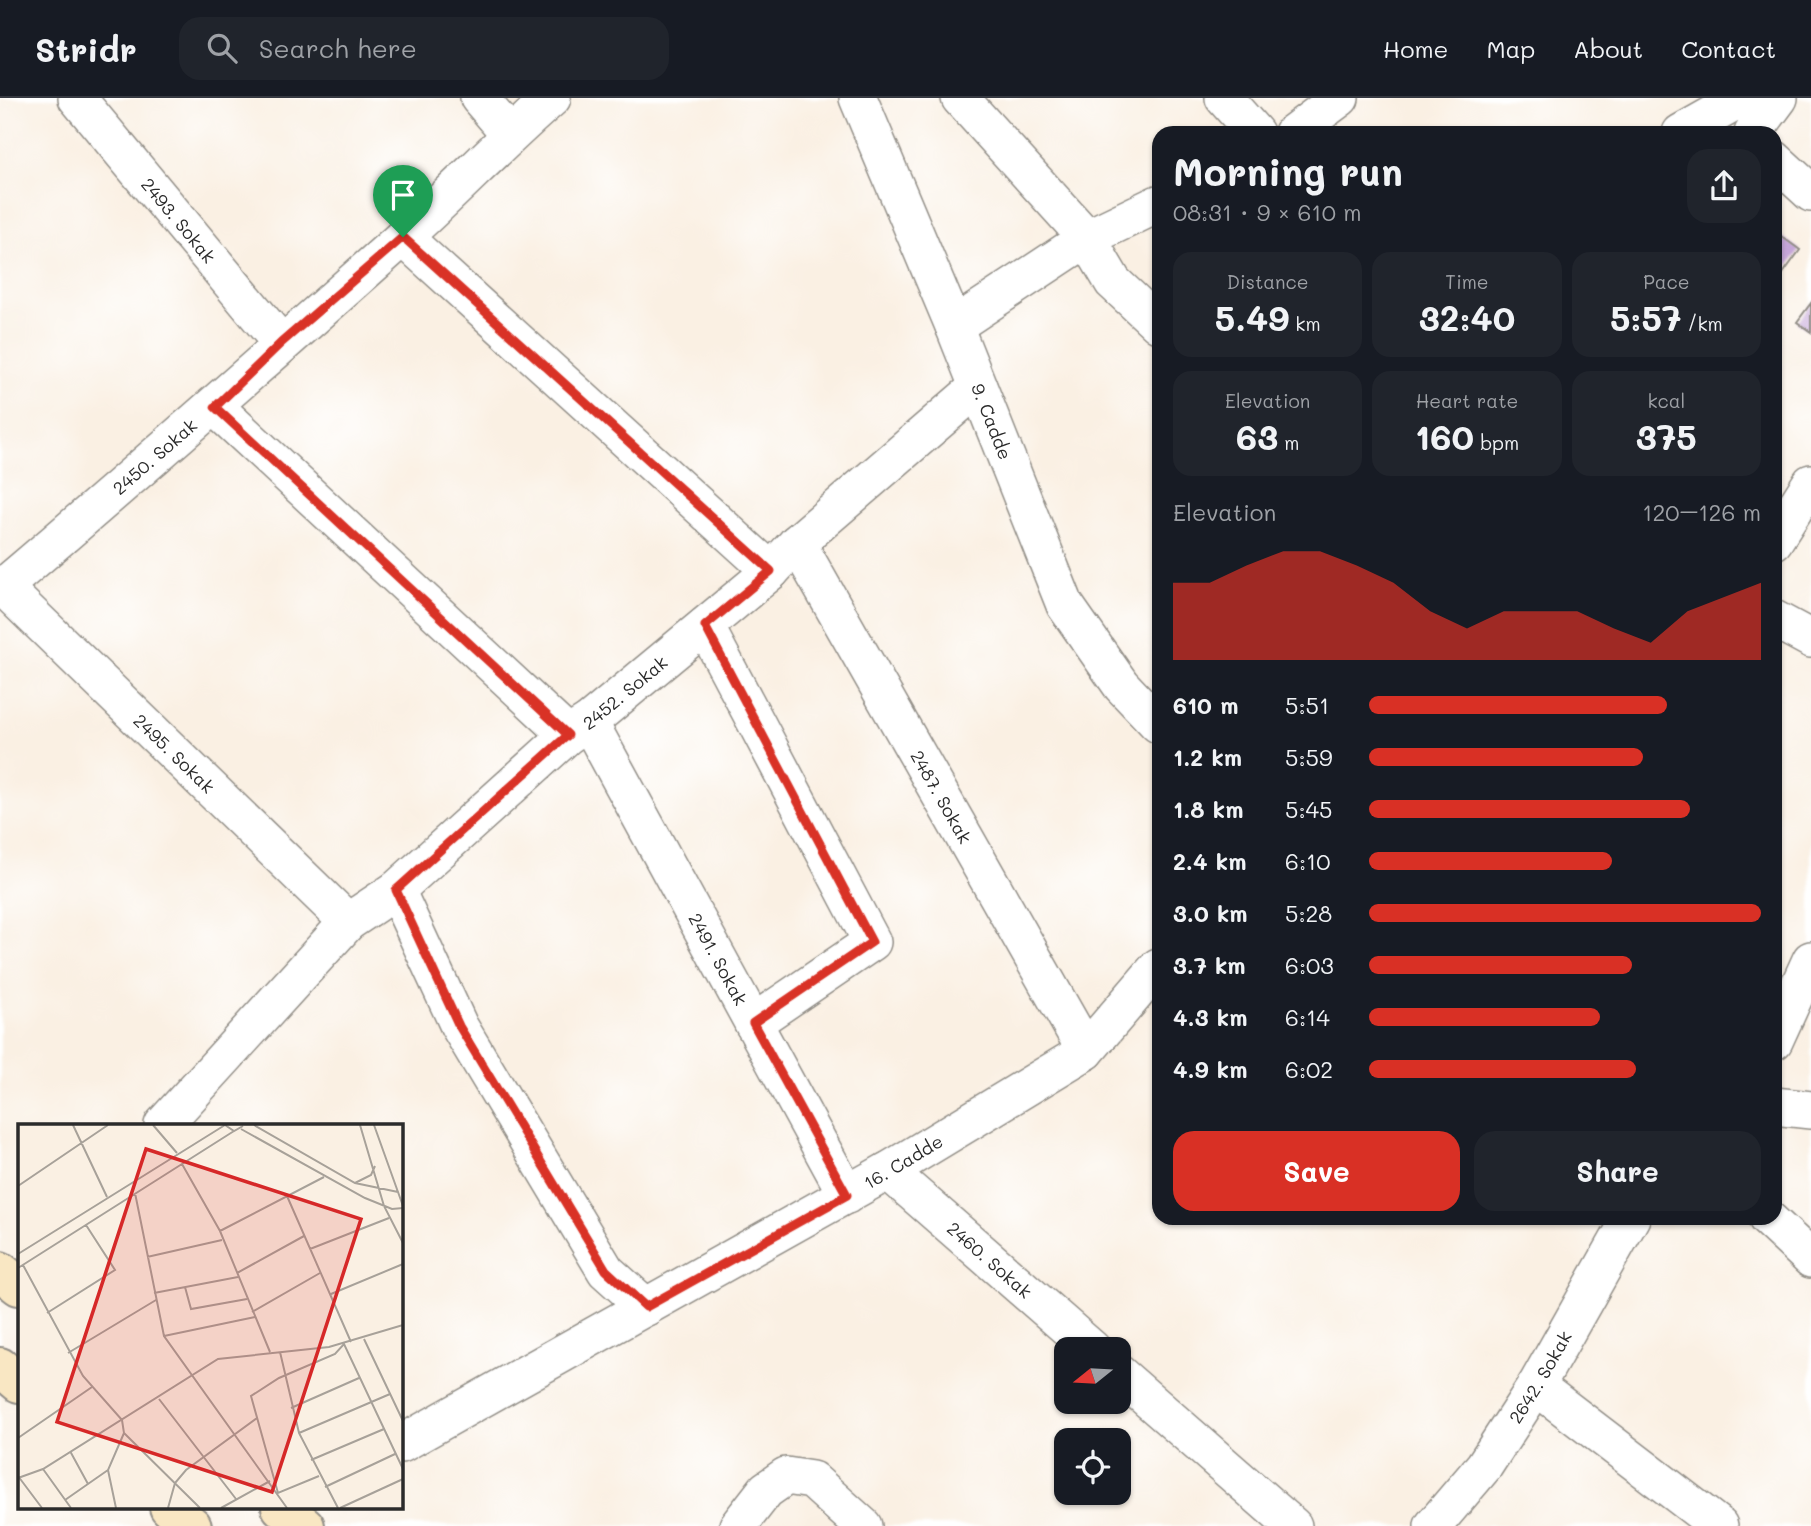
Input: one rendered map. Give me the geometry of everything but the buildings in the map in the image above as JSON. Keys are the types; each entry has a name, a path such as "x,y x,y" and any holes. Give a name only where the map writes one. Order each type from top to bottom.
{"street":[{"name":"2493. Sokak","path":"77,98 281,343"},
{"path":"479,98 510,134"},
{"name":"2450. Sokak","path":"1,586 215,407 281,343 403,237 510,134 552,98"},
{"name":"9. Cadde","path":"858,98 954,326 1065,605 1121,685 1152,718"},
{"path":"960,98 1087,238 1113,282 1152,318"},
{"path":"1224,98 1249,126"},
{"path":"1302,126 1340,98"},
{"path":"1693,126 1743,98"},
{"path":"1758,126 1779,98"},
{"path":"1782,166 1811,193"},
{"path":"954,326 1087,238 1152,207"},
{"path":"403,237 771,571"},
{"name":"2452. Sokak","path":"164,1124 348,922 396,890 578,729 771,571 797,543 978,387"},
{"name":"2491. Sokak","path":"215,407 578,729 753,1023 847,1195"},
{"path":"1782,528 1811,483"},
{"name":"2487. Sokak","path":"797,543 1086,1051"},
{"name":"2495. Sokak","path":"1,586 348,922"},
{"path":"1782,624 1811,639"},
{"path":"705,626 872,942 753,1023"},
{"path":"396,890 466,1038 606,1270 646,1307"},
{"path":"1782,1023 1811,960"},
{"name":"16. Cadde","path":"402,1443 847,1195 1086,1051 1152,974"},
{"path":"1782,1107 1811,1110"},
{"name":"2460. Sokak","path":"888,1171 1078,1337"},
{"name":"2642. Sokak","path":"1433,1526 1484,1466 1536,1387 1627,1225"},
{"path":"1775,1225 1811,1259"},
{"path":"0,1367 18,1382"},
{"path":"1131,1384 1293,1526"},
{"path":"1536,1387 1719,1526"},
{"path":"738,1526 766,1490 786,1476 812,1480 863,1526"},
{"path":"170,1508 192,1526"}],"route":[{"path":"403,237 771,571 705,626 872,942 753,1023 847,1195 646,1307 606,1270 459,1026 396,890 568,735 215,407 281,343 403,237"}]}
